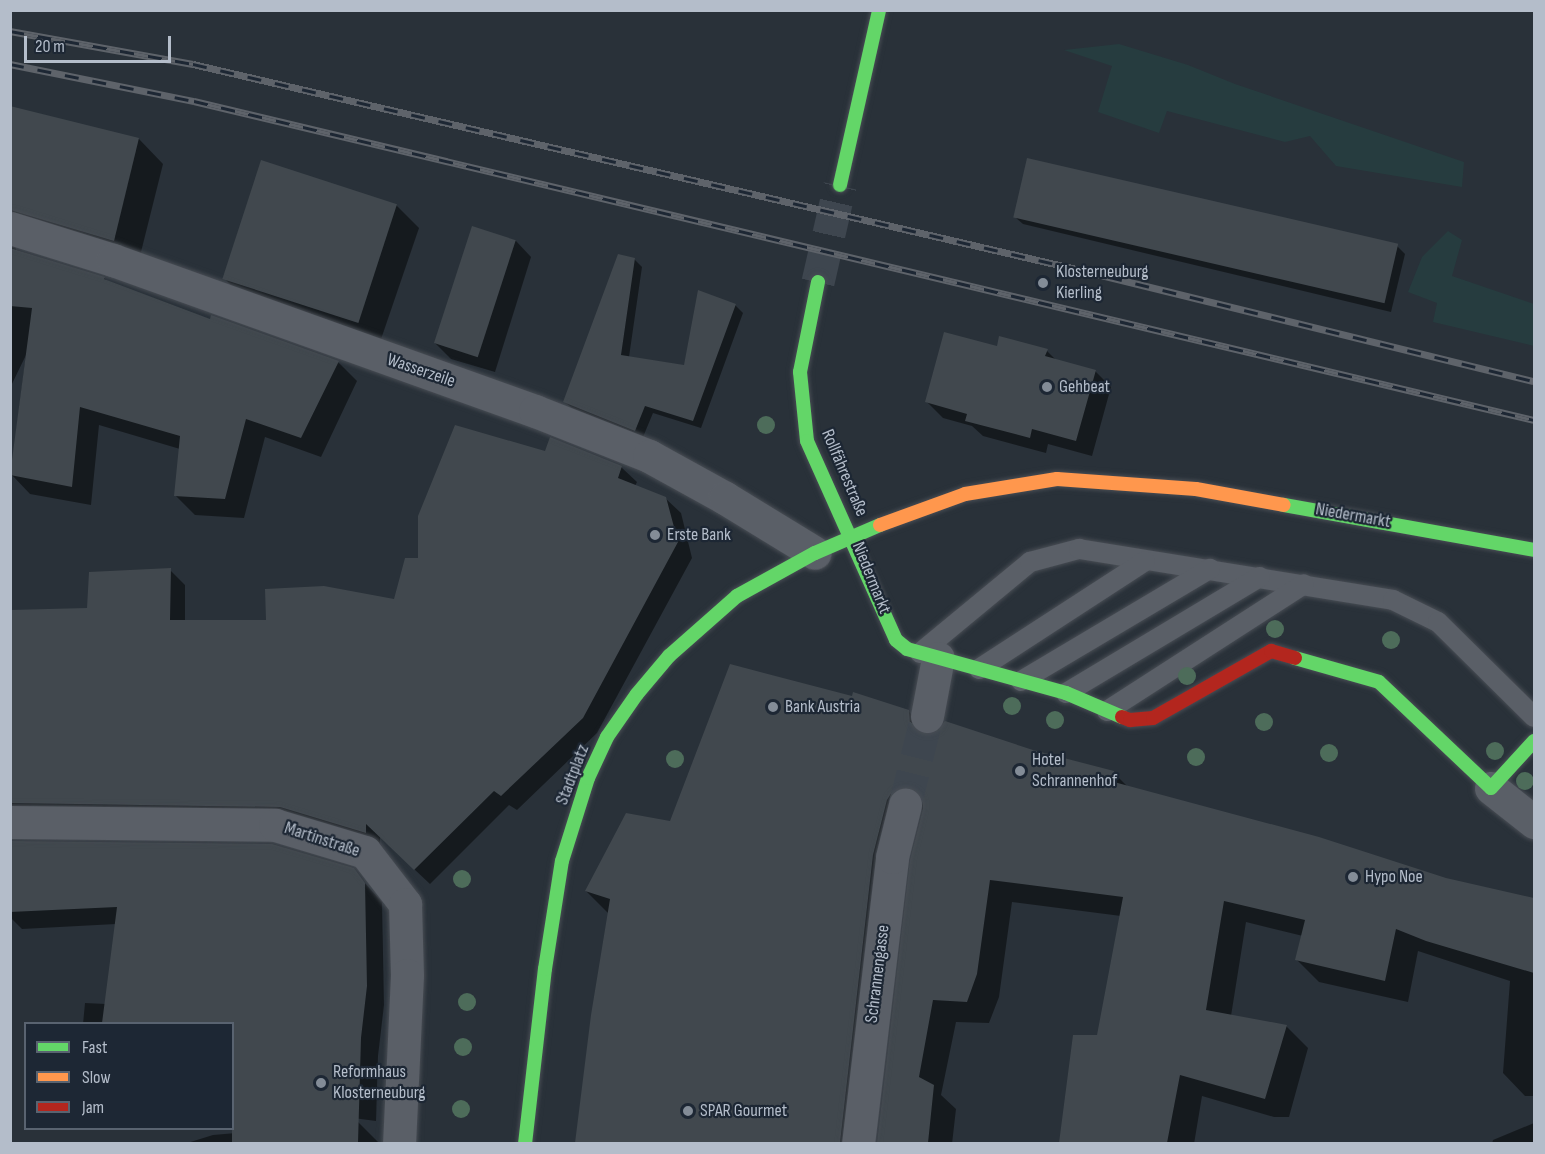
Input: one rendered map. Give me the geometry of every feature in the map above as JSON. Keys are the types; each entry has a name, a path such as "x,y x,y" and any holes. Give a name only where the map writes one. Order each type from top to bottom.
{"street":[{"path":"840,185 879,10"},
{"name":"Wasserzeile","path":"10,228 113,260 535,411 649,456 725,498 815,553"},
{"name":"Rollfährestraße","path":"818,282 800,372 807,441 852,536"},
{"name":"Niedermarkt","path":"1534,550 1196,489 1077,478 1057,479 964,494 852,536 896,640 907,649 1066,693 1130,720 1153,718 1271,651 1379,682 1491,788 1534,822"},
{"name":"Stadtplatz","path":"525,1143 544,969 562,861 588,778 607,737 637,694 669,657 713,615 737,596 815,553 852,536"},
{"path":"927,716 929,655"},
{"path":"1491,788 1534,741"},
{"name":"Schrannengasse","path":"858,1143 892,857 905,805"},
{"name":"Martinstraße","path":"10,822 275,825 365,852 405,904 407,975 399,1143"}],"lane":[{"path":"929,655 1030,562 1079,549 1393,600 1438,622 1534,717"},
{"path":"979,669 1145,561"},
{"path":"1020,681 1210,570"},
{"path":"1066,693 1260,577"},
{"path":"1107,711 1304,584"}],"green space":[{"path":"1119,44 1188,65 1235,84 1464,162 1462,187 1336,166 1310,136 1285,142 1167,111 1159,133 1098,112 1112,66 1064,50"},
{"path":"1448,231 1462,240 1452,276 1534,304 1534,346 1433,322 1437,303 1408,292 1422,257"}],"building":[{"path":"10,106 139,138 114,241 10,210"},
{"path":"1027,158 1398,244 1385,303 1013,217"},
{"path":"261,160 397,204 358,323 222,279"},
{"path":"472,226 516,240 478,357 434,343"},
{"path":"10,248 105,277 104,279 210,319 211,315 339,361 301,438 246,419 225,499 174,496 180,436 80,407 72,487 10,475 32,308 10,306"},
{"path":"618,254 635,258 621,355 684,365 698,290 736,304 693,421 645,406 635,431 563,402"},
{"path":"944,332 997,346 999,336 1048,349 1045,356 1096,370 1076,441 1032,429 1030,438 965,421 967,414 925,402"},
{"path":"455,425 545,451 550,437 622,466 618,478 666,497 678,542 583,718 501,796 494,791 414,870 366,824 366,833 280,807 10,803 10,610 87,608 89,572 171,568 170,620 266,620 265,589 324,586 394,599 405,558 418,558 418,516"},
{"path":"730,664 852,696 853,692 909,710 910,723 915,731 923,734 934,733 945,721 1033,750 1114,771 1114,782 1319,837 1446,878 1534,898 1534,973 1426,941 1396,929 1385,981 1295,960 1305,920 1224,901 1206,1010 1287,1025 1265,1099 1180,1075 1167,1143 1059,1143 1073,1035 1097,1035 1123,897 990,880 977,974 967,1002 933,1000 919,1077 934,1085 928,1143 877,1143 910,860 923,809 923,799 918,792 910,787 900,787 892,792 887,800 873,855 840,1143 575,1143 591,1015 610,899 585,891 626,813 670,821"},
{"path":"10,841 272,844 354,868 365,883 367,986 361,1038 358,1143 232,1143 234,1022 102,1022 117,907 10,912"}],"tunnel":[{"path":"818,282 840,185"},
{"path":"905,805 927,716"}],"railway":[{"path":"10,31 193,64 1081,270 1534,381"},
{"path":"10,64 194,101 1534,420"}],"traffic: fast":[{"path":"840,185 879,10"},
{"path":"818,282 800,372 807,441 896,640 907,649 1066,693 1122,717"},
{"path":"1284,505 1534,550"},
{"path":"525,1144 545,969 562,861 588,778 607,737 637,694 669,656 737,596 815,553 880,525"},
{"path":"1295,658 1379,682 1491,788 1534,741"}],"traffic: slow":[{"path":"880,525 965,494 1057,479 1196,489 1284,505"}],"traffic: jam":[{"path":"1122,717 1130,720 1153,718 1271,651 1295,658"}],"place":[{"name":"Klosterneuburg Kierling","path":"1043,283"},
{"name":"Gehbeat","path":"1047,387"},
{"name":"Erste Bank","path":"655,535"},
{"name":"Bank Austria","path":"773,707"},
{"name":"Hotel Schrannenhof","path":"1020,771"},
{"name":"Hypo Noe","path":"1353,877"},
{"name":"Reformhaus Klosterneuburg","path":"321,1083"},
{"name":"SPAR Gourmet","path":"688,1111"}]}
